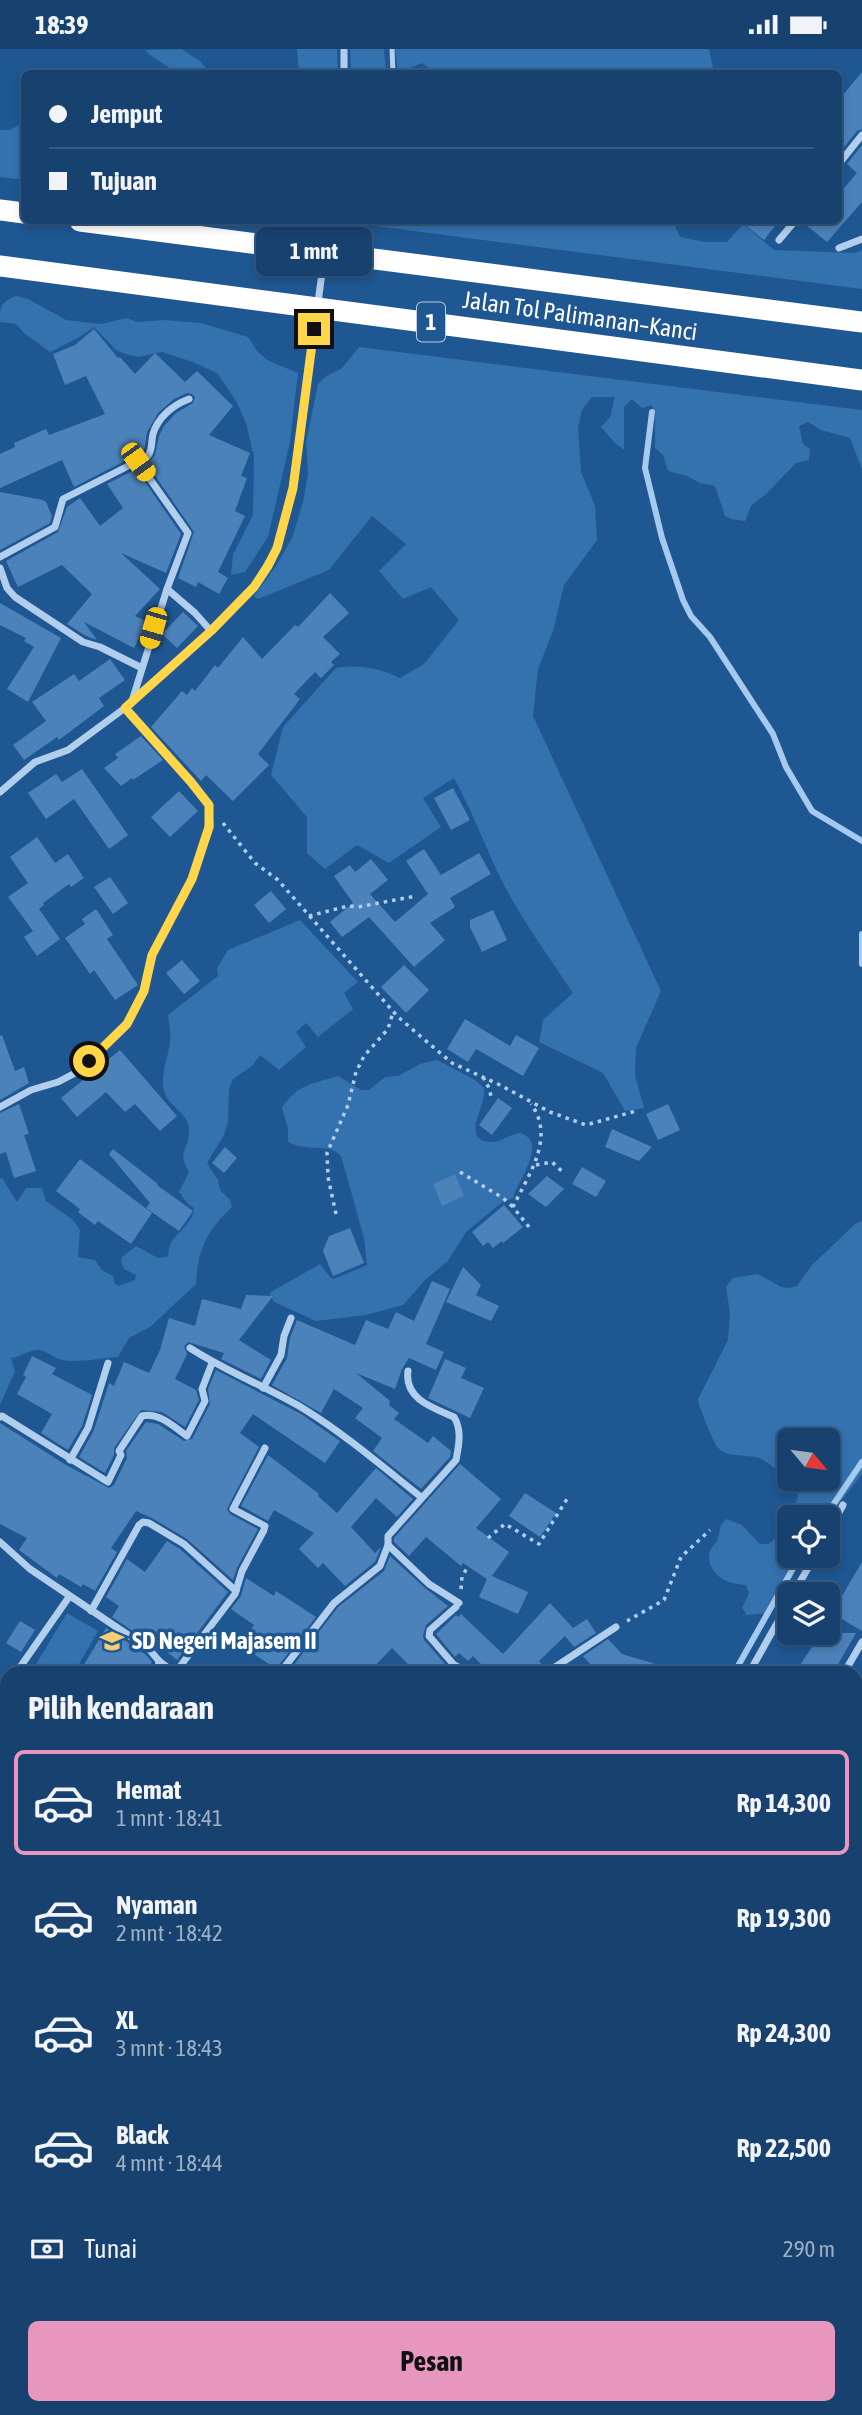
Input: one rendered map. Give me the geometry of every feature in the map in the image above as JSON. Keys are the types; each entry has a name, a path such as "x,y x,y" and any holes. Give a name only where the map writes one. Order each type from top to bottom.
{"highway":[{"path":"0,210 21,213"},
{"name":"Jalan Tol Palimanan–Kanci","path":"103,224 862,322"},
{"name":"Jalan Tol Palimanan–Kanci","path":"0,266 862,380"}],"street":[{"path":"344,49 344,70"},
{"path":"842,161 862,135"},
{"path":"0,792 36,762 68,750 128,705 211,631 254,587 277,548 293,488 329,224"},
{"path":"779,240 792,224"},
{"path":"839,248 862,239"},
{"path":"0,556 55,527 63,499 148,456 152,448 152,436 159,421 177,404 189,399"},
{"path":"128,705 188,533 138,462"},
{"path":"0,568 7,589 15,597 83,642 100,647 142,668"},
{"path":"167,589 211,631"},
{"path":"0,1106 79,1071 127,1024 144,991 152,955 192,879 209,827 209,805 128,705"},
{"path":"263,1388 281,1356 284,1336 291,1318"},
{"path":"190,1348 212,1363 305,1409 338,1431 421,1497"},
{"path":"70,1460 88,1429 108,1363"},
{"path":"1,1416 108,1482 119,1461 119,1451 142,1416 150,1414 162,1419 187,1436 205,1401 202,1388 212,1363"},
{"path":"285,1666 334,1603 380,1566 388,1545 387,1536 456,1460 459,1435 454,1417 414,1395 407,1381 408,1371"},
{"path":"180,1666 236,1591 242,1571 265,1526 233,1509 265,1448"},
{"path":"840,1511 843,1505"},
{"path":"91,1611 113,1568 143,1522 184,1545 236,1591"},
{"path":"0,1542 30,1569 149,1649 166,1666"},
{"path":"388,1545 429,1584 458,1605 430,1630 429,1636 454,1665"},
{"path":"21,1666 69,1597"},
{"path":"754,1666 777,1624"},
{"path":"557,1666 616,1627"},
{"path":"848,1666 862,1642"},
{"path":"158,1666 159,1661"}],"lane":[{"path":"392,49 393,70"}],"path":[{"path":"209,805 255,863 278,880 393,1012 452,1063 550,1112 586,1125 636,1111"},
{"path":"310,916 348,906 358,907 416,896"},
{"path":"336,1214 328,1177 327,1153 348,1105 356,1072 364,1056 388,1029 393,1012"},
{"path":"483,1077 492,1100"},
{"path":"513,1207 539,1155 539,1114 529,1100"},
{"path":"534,1166 552,1162 565,1174"},
{"path":"460,1172 503,1198 529,1227"},
{"path":"488,1538 505,1524 539,1544 567,1499"},
{"path":"616,1627 664,1600 681,1557 710,1530"},
{"path":"458,1605 462,1577 468,1566"}],"shaded area":[{"path":"181,49 200,61 208,70 172,70 145,50"},
{"path":"297,49 337,49 338,70 299,70"},
{"path":"350,49 384,49 386,70 351,70"},
{"path":"395,49 709,49 713,70 432,70 422,63 398,70"},
{"path":"21,124 21,180 0,177 0,130 10,130"},
{"path":"360,224 674,224 680,237 705,242 727,242 743,224 774,250 855,253 862,250 862,289"},
{"path":"16,296 28,299 66,320 101,324 127,318 137,322 164,320 201,323 248,337 267,360 298,373 290,442 268,537 245,572 231,575 233,555 253,515 254,457 246,423 236,401 217,373 162,352 139,357 125,354 116,350 94,327 50,352 16,324 0,322 2,305"},
{"path":"359,347 862,410 862,469 850,438 821,430 808,422 799,426 803,444 810,449 809,460 796,463 751,506 745,521 725,516 715,486 668,471 663,455 655,448 655,414 652,405 642,408 632,399 624,407 624,450 601,427 610,417 615,397 592,397 582,410 578,427 581,472 595,506 597,540 564,585 553,631 538,669 533,716 661,991 636,1048 635,1075 644,1108 625,1111 603,1073 539,1042 543,1020 573,993 514,904 454,778 423,798 441,827 389,863 357,845 325,869 307,853 307,817 271,775 283,727 336,668 369,668 400,678 424,664 459,620 431,587 403,599 379,571 406,544 372,516 329,570 258,599 254,596 292,538 303,502 308,474 306,442 318,384 326,376 341,369"},
{"path":"300,920 358,982 344,993 353,1009 318,1037 306,1023 296,1032 306,1047 279,1070 260,1055 252,1066 233,1079 229,1089 228,1122 224,1135 207,1163 232,1207 216,1224 205,1242 196,1284 150,1327 129,1338 118,1357 68,1361 37,1350 11,1358 15,1371 0,1405 0,1179 2,1178 17,1202 26,1188 42,1188 46,1201 73,1220 80,1230 78,1257 95,1260 102,1270 113,1276 115,1284 119,1286 135,1280 136,1275 124,1269 121,1262 122,1257 136,1246 158,1258 167,1257 171,1243 189,1222 194,1208 179,1192 189,1172 183,1155 188,1138 188,1125 183,1115 166,1097 163,1085 170,1039 168,1015 218,976 217,968 228,950"},
{"path":"437,1060 475,1080 484,1088 477,1121 477,1136 483,1141 494,1142 520,1133 528,1137 532,1144 529,1162 513,1198 501,1203 466,1232 448,1261 425,1280 403,1305 366,1315 316,1321 274,1302 269,1293 320,1264 334,1279 367,1265 364,1238 341,1156 330,1149 303,1147 288,1142 288,1129 282,1108 300,1089 313,1083 338,1076 361,1090 369,1090 385,1077 398,1076 420,1064"},
{"path":"862,1221 862,1474 838,1505 794,1505 797,1491 840,1491 840,1428 777,1428 777,1471 759,1458 727,1453 718,1448 698,1399 728,1340 730,1313 726,1287 733,1278 758,1274 781,1287 789,1288 797,1286 812,1265 855,1224"},
{"path":"726,1519 742,1525 760,1544 772,1541 777,1536 777,1568 797,1568 789,1582 777,1582 777,1603 771,1613 747,1615 742,1608 749,1593 746,1585 731,1583 717,1575 710,1564 710,1552"},
{"path":"67,1613 98,1631 78,1666 35,1666"}],"building":[{"path":"862,72 862,129 857,131 842,150 842,96"},
{"path":"862,145 862,202 827,242 805,224 842,224 842,190 857,173 847,164"},
{"path":"744,224 777,224 764,240"},
{"path":"94,329 135,374 155,353 185,382 197,371 233,406 209,435 250,453 241,476 247,478 235,511 245,516 218,572 228,578 219,594 198,582 196,587 178,578 194,532 147,464 155,455 164,426 176,413 193,403 195,397 192,394 187,393 174,399 158,413 147,432 144,451 74,487 62,460 0,488 0,454 15,447 14,443 46,429 49,435 105,414 86,376 65,385 53,354 75,345"},
{"path":"136,469 181,534 166,573 121,553 160,589 135,616 147,622 134,648 84,622 97,640 67,624 92,594 62,565 18,587 6,561 58,532 67,507 80,498 100,526 123,508 107,484"},
{"path":"0,492 43,500 52,516 50,523 0,550"},
{"path":"330,593 349,613 323,637 340,654 331,662 334,665 321,678 315,672 294,694 300,699 258,754 269,765 233,801 206,775 201,781 151,727 182,691 187,695 192,688 195,691 215,665 218,668 243,637 262,659 295,625 298,627"},
{"path":"0,603 61,638 28,702 7,689 34,647 24,641 26,638 0,625"},
{"path":"183,612 198,626 177,648 162,634"},
{"path":"110,659 125,680 99,698 104,706 59,740 57,737 24,760 13,745 46,721 32,702 74,674 79,681"},
{"path":"141,736 163,760 121,786 104,768 118,758 115,754"},
{"path":"82,769 128,835 109,849 74,799 46,819 28,793 56,774 62,782"},
{"path":"453,788 470,820 451,830 434,798"},
{"path":"179,791 198,811 170,837 151,817"},
{"path":"37,837 55,863 68,854 84,878 71,887 69,884 39,909 60,939 37,956 24,937 33,931 8,897 28,883 10,857"},
{"path":"424,849 441,875 479,853 491,874 450,898 455,907 430,923 445,940 414,967 369,917 342,937 330,922 353,903 334,876 350,865 355,872 371,859 388,880 370,894 395,922 428,894 406,861"},
{"path":"110,877 128,903 113,914 94,887"},
{"path":"271,891 286,909 269,923 254,905"},
{"path":"96,909 113,935 107,939 138,985 115,1000 94,970 90,974 65,938 85,924 82,919"},
{"path":"493,910 507,940 482,952 470,927 470,920"},
{"path":"182,960 200,981 184,994 166,973"},
{"path":"404,965 429,990 406,1013 381,987"},
{"path":"465,1019 510,1046 516,1035 539,1048 523,1076 476,1049 468,1062 447,1049"},
{"path":"2,1035 15,1071 24,1067 29,1083 0,1100 0,1036"},
{"path":"120,1050 177,1116 160,1131 135,1104 125,1112 106,1092 77,1117 61,1098"},
{"path":"498,1098 512,1108 492,1135 479,1125"},
{"path":"19,1104 29,1134 24,1135 36,1171 14,1178 6,1152 0,1154 0,1113"},
{"path":"668,1104 680,1130 658,1140 646,1114"},
{"path":"612,1129 652,1147 639,1161 605,1147"},
{"path":"225,1147 237,1158 224,1173 212,1163"},
{"path":"113,1149 193,1211 179,1231 146,1208 150,1203 109,1154"},
{"path":"80,1159 152,1213 131,1244 98,1221 95,1225 78,1212 80,1209 56,1191"},
{"path":"582,1167 606,1181 596,1197 572,1184"},
{"path":"455,1174 464,1196 442,1206 433,1184"},
{"path":"547,1176 564,1189 546,1207 528,1194"},
{"path":"504,1205 523,1227 493,1248 488,1242 483,1246 472,1232"},
{"path":"350,1228 364,1263 333,1276 323,1251 329,1236"},
{"path":"463,1267 481,1285 476,1295 499,1306 491,1321 446,1302"},
{"path":"432,1281 450,1289 426,1344 444,1352 436,1370 409,1358 395,1389 356,1373 390,1401 389,1405 399,1413 394,1419 428,1443 433,1436 451,1451 450,1457 421,1489 373,1451 382,1438 355,1418 363,1408 334,1389 321,1413 272,1385 287,1358 290,1338 297,1320 355,1345 366,1320 388,1329 396,1312 414,1321"},
{"path":"246,1295 273,1296 239,1340 271,1360 261,1379 221,1359 224,1353 188,1342 184,1347 187,1354 175,1379 196,1390 199,1400 185,1427 162,1412 141,1410 114,1448 114,1455 105,1473 79,1457 94,1430 109,1383 114,1386 124,1362 149,1373 160,1350 169,1318 195,1326 202,1299 241,1309"},
{"path":"32,1356 56,1368 52,1374 92,1395 82,1426 68,1450 41,1433 52,1414 17,1394 26,1377 23,1375"},
{"path":"445,1359 466,1368 461,1378 484,1388 470,1418 428,1398"},
{"path":"216,1370 301,1414 340,1441 325,1463 253,1414 240,1433 259,1447 227,1509 230,1514 258,1529 233,1580 187,1539 136,1511 111,1548 117,1552 95,1591 83,1584 81,1587 59,1574 57,1578 19,1550 27,1538 0,1524 0,1423 66,1465 109,1488 114,1485 127,1458 126,1451 146,1422 158,1424 184,1441 192,1439 210,1404 208,1389"},
{"path":"268,1455 319,1494 318,1496 337,1513 376,1468 413,1499 397,1517 376,1498 351,1527 375,1553 381,1547 375,1562 345,1586 323,1563 318,1568 299,1549 314,1533 274,1510 268,1521 241,1506"},
{"path":"460,1464 501,1499 476,1528 509,1552 492,1576 528,1592 518,1614 479,1597 487,1579 463,1563 461,1566 426,1537 409,1556 394,1542 394,1538"},
{"path":"525,1493 556,1513 540,1537 509,1516"},
{"path":"167,1541 180,1549 228,1592 177,1660 161,1647 158,1651 112,1617 119,1606 106,1597 127,1559 145,1572"},
{"path":"390,1556 448,1606 426,1625 423,1635 424,1640 445,1664 410,1666 392,1648 375,1666 293,1666 338,1607 384,1571"},
{"path":"862,1562 862,1631 840,1618 840,1599"},
{"path":"246,1578 274,1596 276,1591 316,1617 278,1666 272,1666 241,1645 254,1625 231,1609 241,1596"},
{"path":"550,1603 573,1628 587,1619 596,1633 574,1647 565,1636 539,1661 543,1666 483,1666 473,1656 468,1661 459,1653 455,1657 436,1634 456,1615 458,1617 461,1614 503,1654"},
{"path":"20,1621 35,1630 21,1652 6,1643"},
{"name":"SD Negeri Majasem II","path":"106,1628 145,1654 152,1662 149,1666 83,1666"},
{"path":"840,1633 856,1633 837,1666 800,1666 813,1645 840,1645"},
{"path":"608,1639 622,1654 662,1666 592,1666 583,1656"}],"waterway":[{"path":"652,412 645,468 662,538 683,600 691,616 710,637 773,734 786,767 812,811 862,841"},
{"path":"862,934 862,964"},
{"path":"833,1505 862,1462"},
{"path":"738,1666 793,1568"}],"place":[{"name":"SD Negeri Majasem II","path":"112,1641"}],"route":[{"path":"89,1061 127,1024 144,991 152,955 192,879 209,827 209,805 125,708 211,631 254,587 277,548 293,488 314,329"}]}
